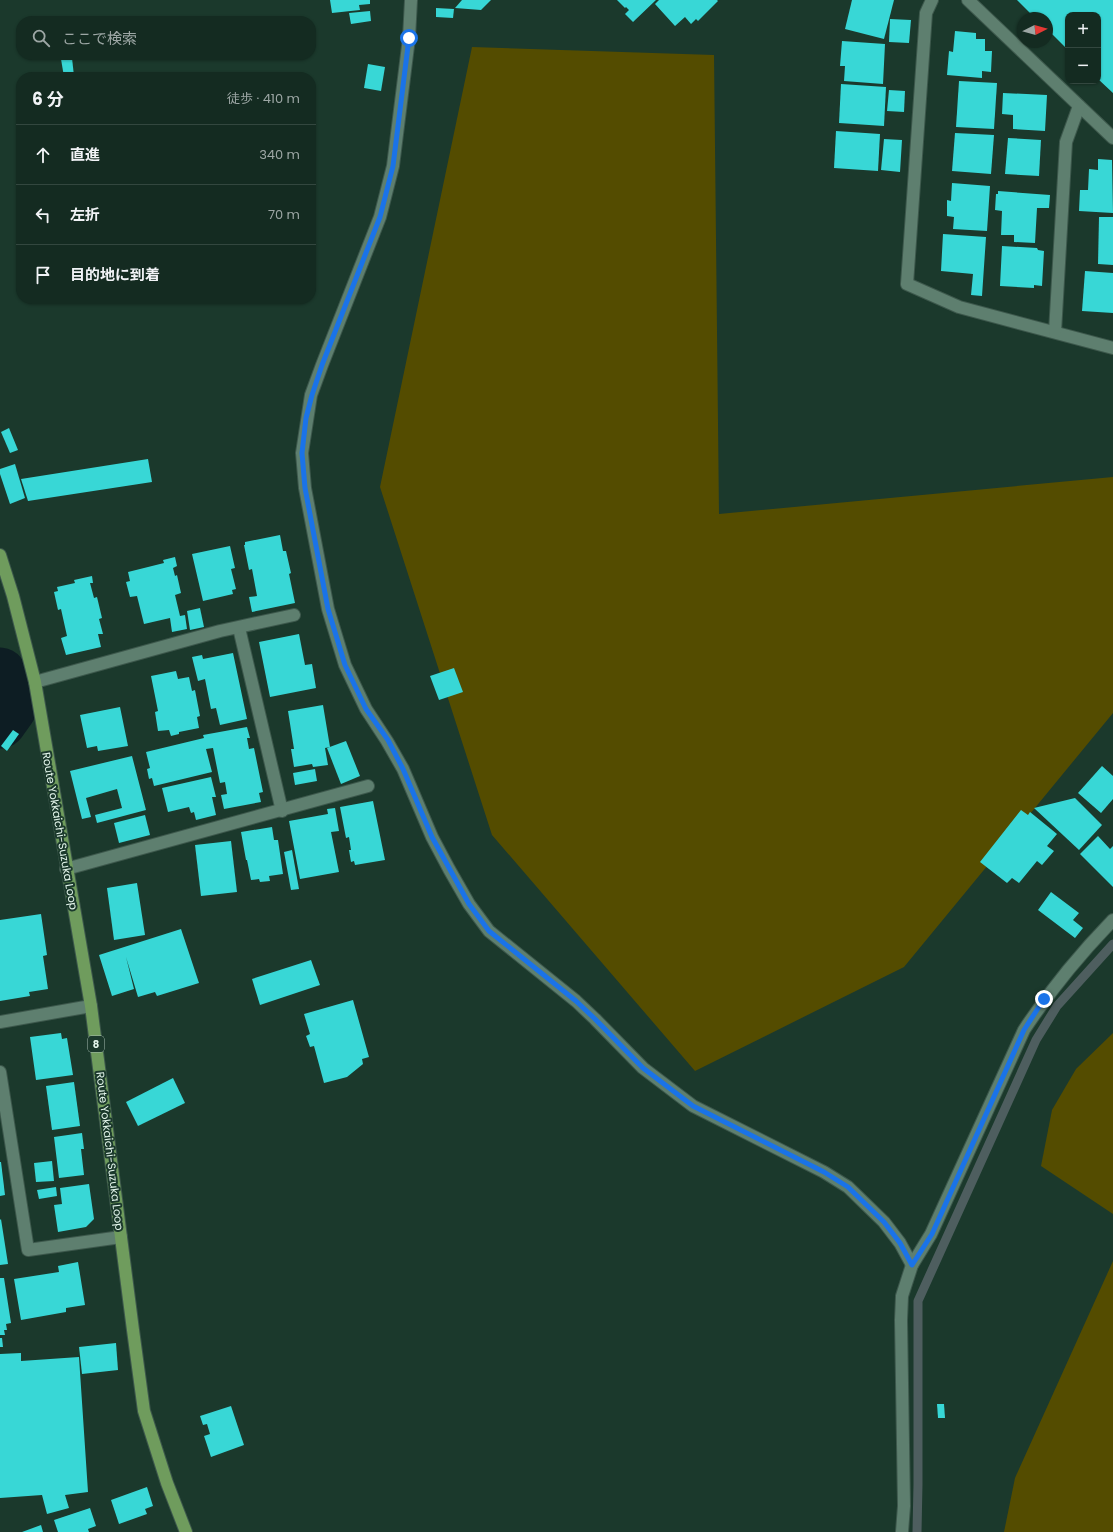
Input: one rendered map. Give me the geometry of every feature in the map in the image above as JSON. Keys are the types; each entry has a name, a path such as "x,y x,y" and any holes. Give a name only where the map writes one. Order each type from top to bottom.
{"main road":[{"name":"Route Yokkaichi-Suzuka Loop","path":"0,555 13,596 35,682 66,869 91,1006 132,1330 144,1411 167,1483 186,1532"}],"street":[{"path":"411,0 409,38 393,166 380,217 322,365 312,395 306,418 302,453 305,488 328,609 345,665 366,709 388,740 403,769 432,837 449,869 469,904 489,931 576,1001 643,1068 693,1106 824,1172 848,1187 884,1222 900,1243 912,1265"},
{"path":"932,0 926,13 907,284 959,307 1113,348"},
{"path":"968,0 1113,138"},
{"path":"1055,332 1066,142 1079,106"},
{"path":"35,682 220,631 294,616"},
{"path":"239,628 282,811"},
{"path":"66,869 282,811 368,786"},
{"path":"902,1532 904,1506 901,1320 902,1296 912,1265 932,1234 1024,1030 1044,999 1066,971 1084,949 1113,920"},
{"path":"0,1022 91,1006"},
{"path":"0,1072 28,1250 121,1237"}],"shaded area":[{"path":"472,47 714,55 719,514 1113,477 1113,713 904,967 695,1071 492,835 380,487"},
{"path":"1113,1033 1113,1214 1041,1166 1052,1110 1076,1069"},
{"path":"1113,1261 1113,1532 1004,1532 1015,1478"}],"building":[{"path":"330,0 370,0 370,4 359,5 360,10 332,13"},
{"path":"462,0 491,0 481,10 455,8"},
{"path":"617,0 656,0 633,22 625,14 629,10"},
{"path":"659,0 718,1 698,21 696,19 691,24 685,17 675,26 655,4"},
{"path":"852,0 894,0 884,39 845,29"},
{"path":"1017,0 1113,0 1113,93 1101,82 1101,12 1065,12 1065,47 1053,35 1053,12 1029,12"},
{"path":"436,8 454,9 453,18 436,17"},
{"path":"370,11 371,21 351,24 349,13"},
{"path":"890,19 911,20 909,43 889,42"},
{"path":"955,31 976,33 976,39 985,39 985,51 992,51 991,72 982,71 982,78 947,75 949,51 953,52"},
{"path":"842,41 885,44 883,84 844,81 845,66 840,66"},
{"path":"61,60 72,60 74,72 63,72"},
{"path":"368,64 385,67 381,91 364,88"},
{"path":"959,81 997,83 994,129 956,127"},
{"path":"841,84 886,87 884,126 839,123"},
{"path":"889,90 905,91 904,112 887,111"},
{"path":"1003,93 1047,95 1045,131 1013,129 1013,115 1002,114"},
{"path":"836,131 880,134 878,171 834,168"},
{"path":"955,133 994,135 991,174 952,171"},
{"path":"1008,138 1041,140 1039,176 1005,174"},
{"path":"884,139 902,140 900,172 881,170"},
{"path":"1098,159 1112,160 1113,213 1079,211 1080,190 1088,190 1089,169 1098,170"},
{"path":"952,183 990,186 987,231 953,229 954,217 947,216 947,200 951,201"},
{"path":"998,191 1050,195 1049,208 1037,208 1035,243 1014,242 1014,235 1001,235 1002,211 995,210 996,194 998,194"},
{"path":"1099,217 1113,217 1113,265 1098,264"},
{"path":"943,234 986,237 982,296 971,295 973,274 941,271"},
{"path":"1002,246 1037,248 1038,250 1044,251 1042,286 1034,285 1034,288 1000,286"},
{"path":"1085,271 1113,273 1113,313 1082,311"},
{"path":"9,428 18,450 10,453 1,432"},
{"path":"148,459 152,482 28,501 21,479"},
{"path":"15,464 25,498 10,504 0,474 0,469"},
{"path":"280,535 283,551 286,551 291,573 289,574 295,603 252,612 249,597 257,596 252,569 249,570 244,545 245,542"},
{"path":"230,546 235,568 231,569 236,589 232,590 233,594 203,601 192,554"},
{"path":"175,557 177,566 173,568 175,576 177,575 181,593 175,595 180,616 185,615 187,629 172,632 170,618 144,624 137,596 130,597 126,582 130,581 128,572 164,563 163,560"},
{"path":"92,576 93,583 90,583 94,598 97,597 102,618 99,619 103,634 98,634 101,647 66,655 61,638 67,636 61,609 58,610 54,592 58,591 57,587 75,583 74,580"},
{"path":"200,608 204,627 190,630 187,611"},
{"path":"299,634 305,665 312,664 316,688 270,697 259,642"},
{"path":"233,653 247,719 220,725 216,708 211,709 205,679 198,681 192,657 202,655 203,659"},
{"path":"454,668 463,692 439,700 430,676"},
{"path":"176,671 178,679 189,677 192,691 195,690 200,716 197,717 199,728 179,732 179,734 171,736 169,730 158,731 155,712 158,711 151,676"},
{"path":"323,705 330,747 325,748 328,765 313,767 312,764 294,767 291,749 294,749 288,711"},
{"path":"120,707 128,746 98,751 97,746 87,748 80,715"},
{"path":"247,727 250,738 247,738 249,749 254,748 263,792 259,793 261,802 224,809 221,795 227,794 225,782 220,783 213,748 206,749 212,772 154,786 152,778 149,779 147,769 150,768 146,752 204,738 203,735"},
{"path":"13,730 19,734 7,751 1,746"},
{"path":"346,741 360,776 341,784 327,748"},
{"path":"132,756 146,810 97,823 95,815 122,808 117,789 86,798 91,817 82,819 70,771"},
{"path":"1102,766 1113,776 1113,799 1101,813 1078,793"},
{"path":"315,769 317,781 295,785 293,773"},
{"path":"211,777 216,797 212,797 216,815 196,820 194,812 191,813 189,807 168,812 162,788"},
{"path":"1075,798 1102,825 1079,850 1034,808"},
{"path":"373,801 385,860 355,865 354,861 351,862 349,837 346,838 340,807"},
{"path":"335,808 339,831 331,832 339,872 300,879 289,821 328,814 327,809"},
{"path":"1021,810 1028,815 1030,812 1057,834 1047,846 1054,851 1042,865 1037,861 1019,883 1012,878 1007,883 980,862"},
{"path":"145,815 150,835 119,843 114,823"},
{"path":"272,827 274,840 278,840 283,874 269,876 270,881 260,882 259,879 251,880 241,832"},
{"path":"1098,836 1110,849 1113,846 1113,887 1080,854"},
{"path":"231,841 237,892 201,896 195,845"},
{"path":"292,850 299,889 291,890 284,852"},
{"path":"137,883 145,935 114,940 107,888"},
{"path":"1051,892 1079,913 1073,920 1083,928 1075,938 1038,910"},
{"path":"41,914 47,955 43,956 48,989 29,992 30,996 0,1001 0,920"},
{"path":"181,929 199,983 157,996 155,992 138,997 126,957 134,989 112,996 99,955"},
{"path":"311,960 320,985 260,1005 252,979"},
{"path":"353,1000 369,1057 362,1059 363,1064 347,1077 324,1083 314,1046 310,1047 306,1036 310,1034 304,1014"},
{"path":"61,1033 62,1039 67,1038 73,1075 36,1080 30,1037"},
{"path":"173,1078 185,1103 138,1126 126,1102"},
{"path":"74,1082 80,1126 52,1130 46,1086"},
{"path":"82,1133 84,1149 81,1149 84,1175 59,1178 54,1137"},
{"path":"52,1161 54,1181 36,1182 34,1163"},
{"path":"0,1162 5,1195 0,1196"},
{"path":"89,1184 94,1219 86,1227 58,1232 54,1205 62,1204 60,1188"},
{"path":"56,1187 57,1196 39,1199 37,1190"},
{"path":"1,1219 8,1264 0,1265 0,1220"},
{"path":"78,1262 85,1305 66,1308 66,1312 21,1320 14,1279 59,1272 58,1266"},
{"path":"0,1278 4,1278 11,1323 6,1324 7,1330 4,1330 5,1335 0,1335"},
{"path":"0,1338 2,1338 3,1347 0,1347"},
{"path":"116,1343 118,1370 82,1374 79,1347"},
{"path":"21,1353 21,1361 79,1357 88,1492 65,1495 69,1508 47,1514 42,1495 0,1498 0,1354"},
{"path":"937,1404 944,1404 945,1418 938,1418"},
{"path":"231,1406 244,1445 211,1457 204,1436 210,1434 207,1424 203,1425 200,1416"},
{"path":"147,1487 153,1506 145,1509 147,1514 119,1524 111,1500"},
{"path":"90,1508 96,1526 88,1529 89,1532 58,1532 54,1520"},
{"path":"41,1525 43,1532 22,1532"}],"waterway":[{"path":"0,674 10,708 0,722"},
{"path":"917,1532 918,1301 1036,1040 1057,1006 1113,944"}],"route":[{"path":"409,38 393,166 380,217 322,365 312,395 306,418 302,453 305,488 328,609 345,665 366,709 388,740 403,769 432,837 469,904 489,931 576,1001 643,1068 674,1092 693,1106 824,1172 848,1187 884,1222 900,1243 912,1265 932,1234 1024,1030 1044,999"}]}
